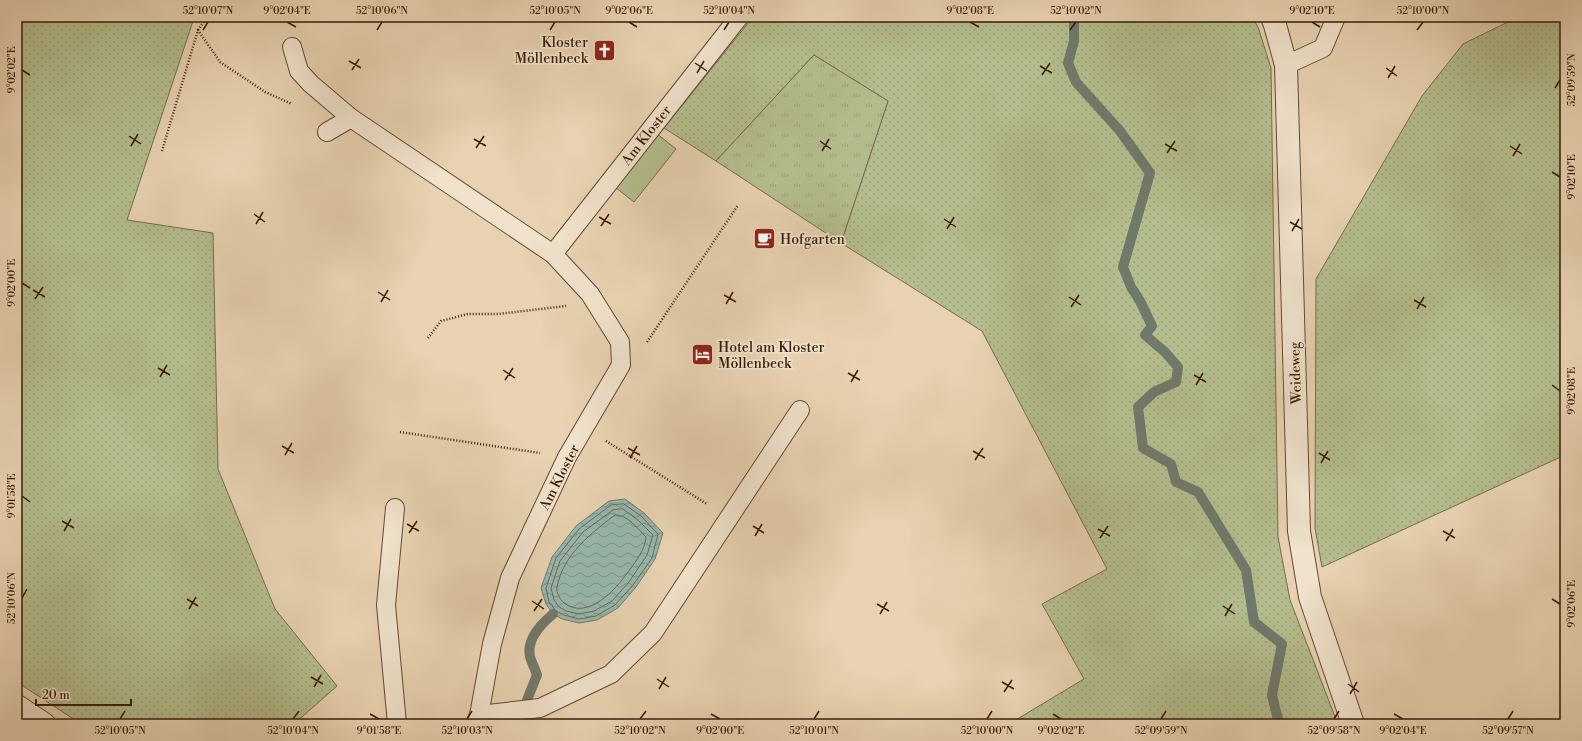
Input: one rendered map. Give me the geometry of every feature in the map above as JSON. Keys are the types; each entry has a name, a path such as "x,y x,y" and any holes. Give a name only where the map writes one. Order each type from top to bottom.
{"street":[{"name":"Weideweg","path":"1272,17 1286,65 1299,531 1310,597 1353,724"},
{"path":"17,706 44,724"}],"lane":[{"name":"Am Kloster","path":"553,254 740,17"},
{"path":"1286,65 1323,48 1336,17"},
{"path":"292,47 299,71 311,84 351,118 553,254 590,294 620,342 621,365"},
{"path":"327,132 351,118"},
{"name":"Am Kloster","path":"477,719 492,644 510,578 567,457 621,365"},
{"path":"477,719 540,708 611,674 653,633 800,410"},
{"path":"395,508 386,605 397,724"}],"path":[{"path":"162,151 198,30 207,17"},
{"path":"198,30 220,62 265,92 295,105"},
{"path":"621,365 641,351 738,205"},
{"path":"428,338 441,321 468,314 498,314 578,305 590,294"},
{"path":"584,428 729,518"},
{"path":"400,432 567,457"}],"green space":[{"path":"17,17 194,18 127,220 213,233 218,469 275,609 337,686 294,724 81,724 17,682"},
{"path":"753,17 1252,17 1258,27 1271,68 1278,537 1290,600 1337,722 1329,724 1009,724 1084,679 1042,604 1107,569 982,331 841,243 888,101 814,55 716,161 664,128"},
{"path":"1518,17 1565,17 1565,455 1322,567 1315,528 1316,279 1422,96 1463,44"},
{"path":"814,55 888,101 841,243 716,161"},
{"path":"656,133 676,149 634,202 615,187"}],"water":[{"path":"625,499 644,513 663,533 655,559 636,587 618,608 597,620 579,623 562,619 553,614 546,604 541,588 552,557 576,526 609,501"}],"waterway":[{"path":"1074,17 1074,41 1068,63 1076,82 1120,131 1150,173 1123,267 1131,287 1140,301 1152,326 1145,335 1165,352 1178,367 1176,382 1154,392 1138,407 1143,448 1171,464 1176,482 1198,492 1246,570 1254,622 1282,644 1272,695 1279,724"},
{"path":"527,700 537,675 530,657 530,645 539,628 553,614"}],"place":[{"name":"Kloster Möllenbeck","path":"604,50"},
{"name":"Hofgarten","path":"765,239"},
{"name":"Hotel am Kloster Möllenbeck","path":"702,355"}]}
